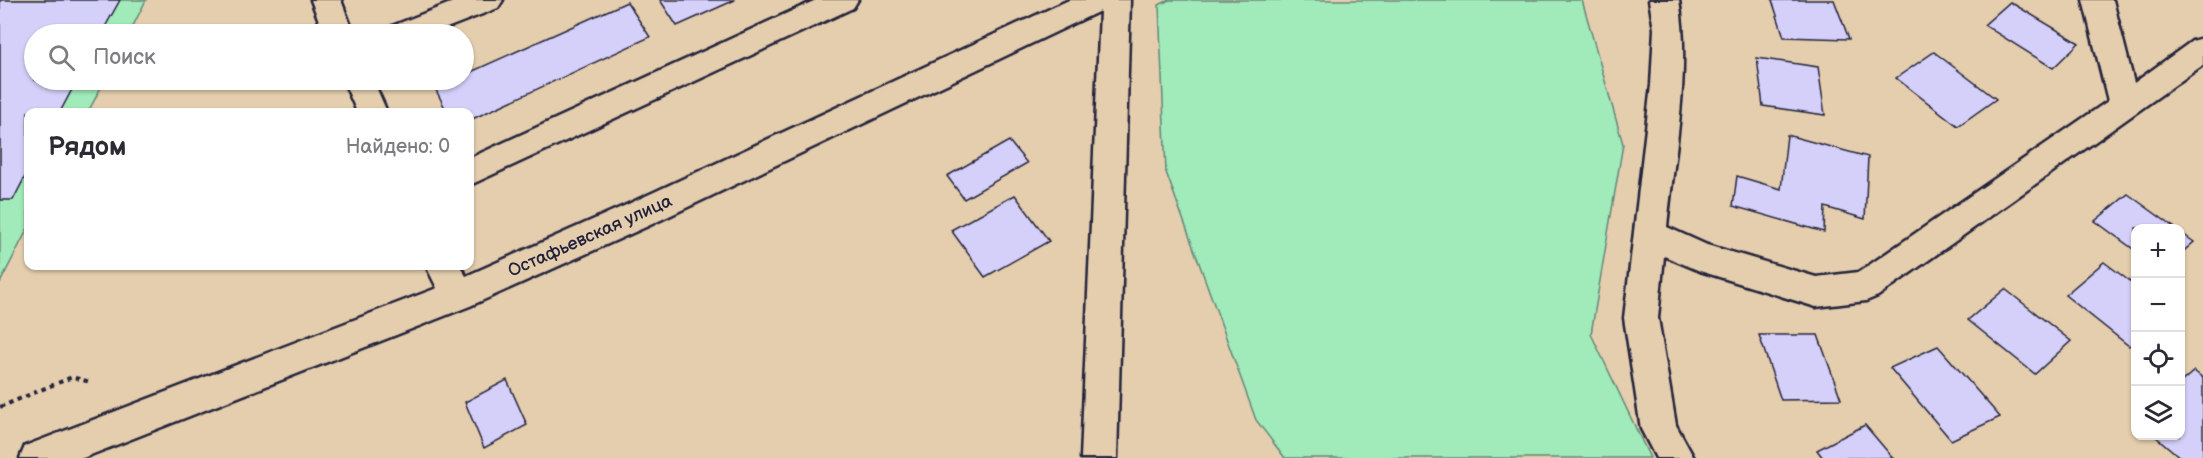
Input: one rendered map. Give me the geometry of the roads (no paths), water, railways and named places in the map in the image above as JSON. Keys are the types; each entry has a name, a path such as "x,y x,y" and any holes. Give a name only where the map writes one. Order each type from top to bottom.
{"street":[{"path":"326,0 335,24"},
{"path":"427,24 488,0"},
{"path":"474,170 843,0"},
{"name":"Остафьевская улица","path":"38,458 458,295 636,216 1096,0"},
{"path":"1099,458 1115,0"},
{"path":"1664,0 1669,29 1666,85 1652,235 1641,318 1659,429 1676,458"},
{"path":"2098,0 2125,106"},
{"path":"1652,235 1700,257 1816,292 1866,286 2203,49"},
{"path":"362,90 370,108"},
{"path":"445,270 458,295"}]}
